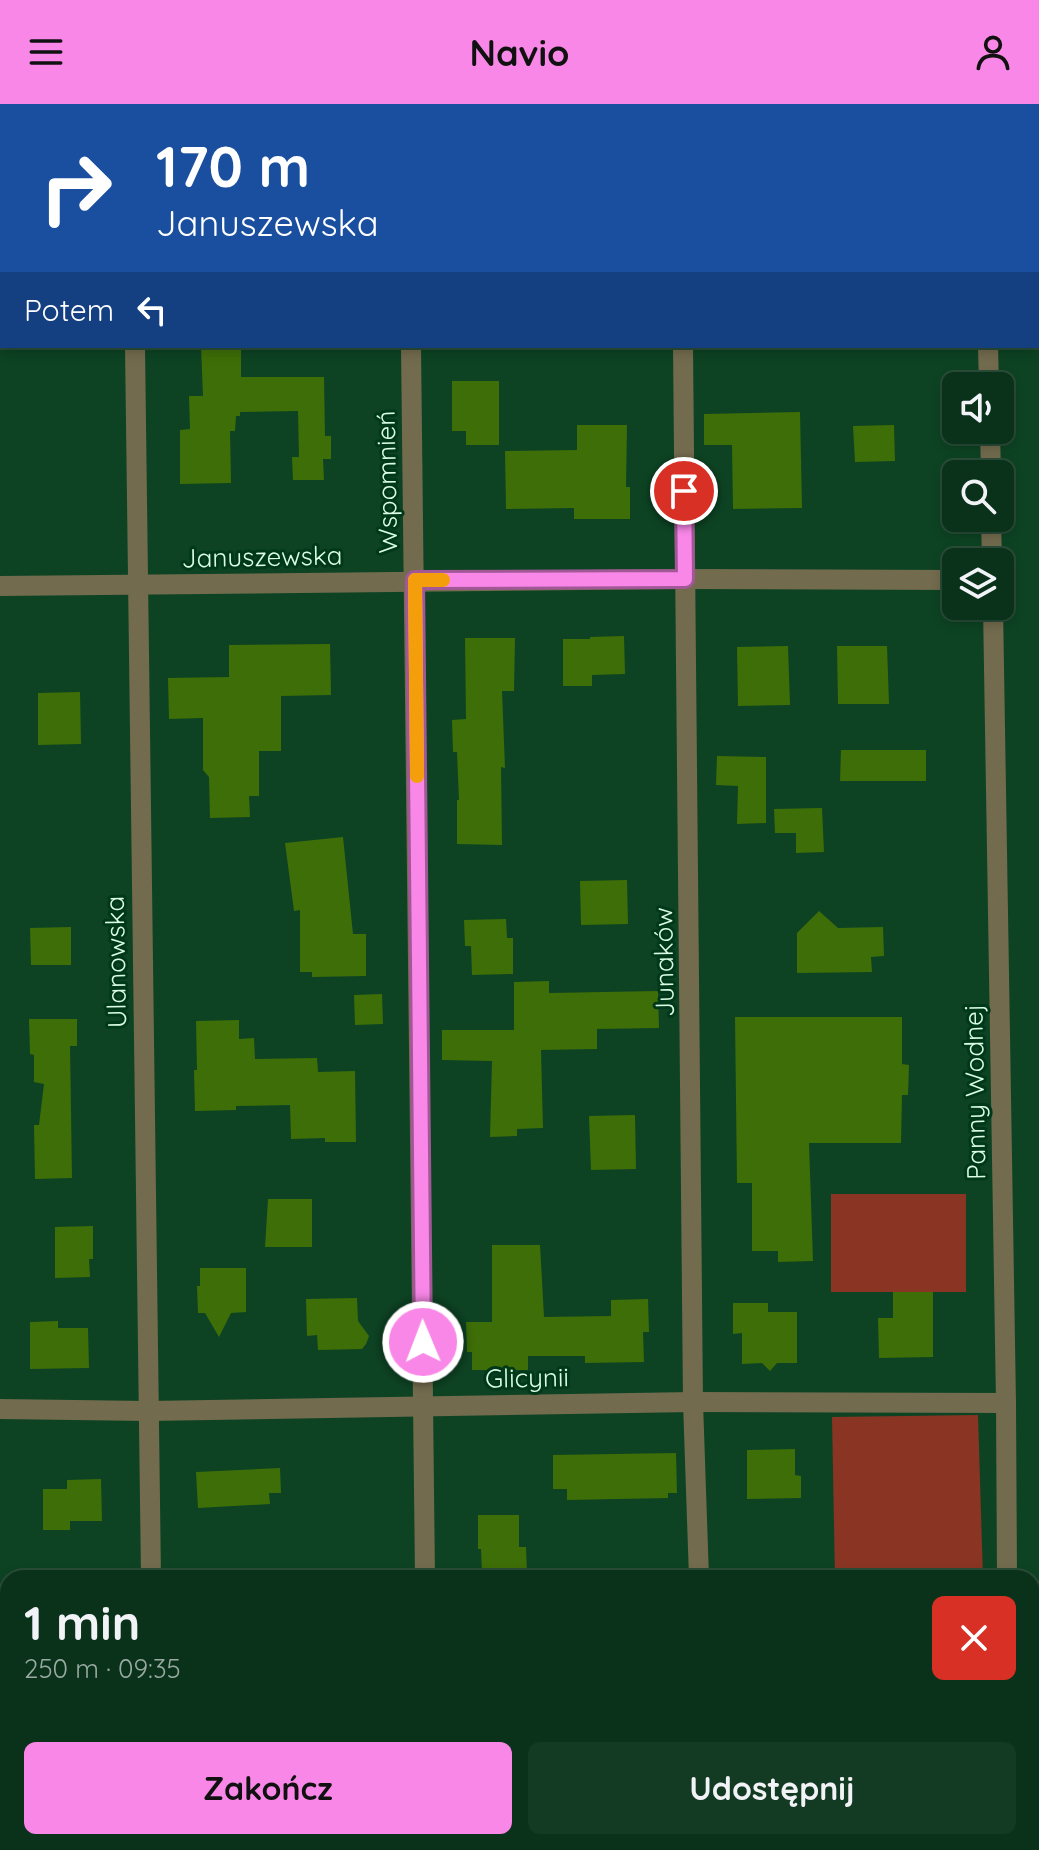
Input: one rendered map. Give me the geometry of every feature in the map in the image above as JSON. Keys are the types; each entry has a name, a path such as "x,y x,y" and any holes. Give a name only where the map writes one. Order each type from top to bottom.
{"street":[{"name":"Ulanowska","path":"135,348 151,1570"},
{"name":"Wspomnień","path":"411,348 425,1570"},
{"name":"Junaków","path":"683,348 693,1402 699,1570"},
{"path":"988,348 989,372"},
{"name":"Januszewska","path":"0,586 415,580 942,580"},
{"name":"Panny Wodnej","path":"993,620 1007,1570"},
{"name":"Glicynii","path":"0,1409 148,1411 693,1402 1006,1403"}],"shaded area":[{"path":"831,1194 966,1194 966,1292 831,1292"},
{"path":"978,1415 983,1570 835,1570 832,1417"}],"building":[{"path":"201,348 241,348 241,377 324,377 325,436 331,436 331,459 323,459 324,480 293,480 292,457 299,457 298,411 240,412 240,416 236,416 235,431 230,431 231,483 180,484 180,430 190,429 189,396 203,396"},
{"path":"452,381 499,381 499,445 466,445 466,431 452,431"},
{"path":"800,412 802,508 733,509 732,445 704,445 704,414"},
{"path":"577,425 627,425 626,487 630,487 630,519 574,519 574,508 506,509 505,451 577,450"},
{"path":"894,425 895,461 855,462 853,426"},
{"path":"624,636 625,674 592,675 592,686 563,686 563,639"},
{"path":"465,638 515,638 514,691 502,691 505,768 501,767 502,845 457,844 459,800 452,720 466,719"},
{"path":"330,644 331,695 281,696 281,751 259,751 259,796 249,796 250,817 210,818 209,777 203,770 203,718 169,719 168,678 229,677 229,645"},
{"path":"788,646 790,705 738,706 737,647"},
{"path":"837,646 887,646 889,704 838,704"},
{"path":"80,692 81,744 38,745 38,693"},
{"path":"841,750 926,750 926,781 840,781"},
{"path":"717,756 766,757 766,823 737,824 738,786 716,785"},
{"path":"822,808 824,852 796,853 796,833 775,833 774,809"},
{"path":"343,837 353,934 366,934 366,976 312,977 312,972 300,972 300,910 294,911 285,843"},
{"path":"627,880 628,924 581,925 580,881"},
{"path":"819,911 838,928 883,927 884,956 871,957 872,972 797,973 797,933"},
{"path":"506,919 507,938 513,938 513,974 472,975 471,946 465,946 464,920"},
{"path":"71,927 71,965 31,965 30,928"},
{"path":"549,981 549,993 658,991 659,1028 597,1029 597,1049 541,1050 543,1128 517,1129 517,1136 490,1137 492,1061 442,1060 442,1030 514,1030 514,982"},
{"path":"382,994 383,1024 355,1025 354,995"},
{"path":"735,1017 902,1017 902,1064 909,1065 908,1095 902,1095 901,1143 809,1143 813,1261 778,1262 778,1251 752,1251 752,1183 737,1183"},
{"path":"29,1019 77,1019 77,1046 70,1046 72,1178 35,1179 34,1125 39,1125 44,1084 34,1082"},
{"path":"239,1020 239,1039 254,1038 255,1059 317,1058 318,1072 355,1071 356,1142 325,1142 325,1138 291,1139 290,1105 236,1106 236,1110 195,1111 196,1021"},
{"path":"635,1115 636,1169 591,1170 589,1116"},
{"path":"268,1199 312,1199 312,1247 265,1247"},
{"path":"93,1226 90,1277 55,1278 55,1227"},
{"path":"492,1245 540,1245 544,1317 611,1316 611,1300 648,1299 649,1332 643,1332 644,1362 585,1363 585,1356 528,1356 528,1370 472,1370 472,1352 467,1352 466,1322 492,1322"},
{"path":"200,1268 246,1268 246,1312 231,1313 219,1337 205,1313 198,1313"},
{"path":"893,1292 933,1292 933,1357 879,1358 878,1318 893,1318"},
{"path":"357,1298 358,1321 369,1336 366,1344 362,1349 318,1350 317,1335 307,1336 306,1299"},
{"path":"733,1303 768,1303 768,1312 797,1312 797,1363 777,1363 770,1371 762,1363 742,1364 742,1333 733,1334"},
{"path":"58,1321 58,1328 88,1328 89,1368 30,1369 30,1322"},
{"path":"795,1449 795,1475 801,1476 801,1498 747,1499 747,1450"},
{"path":"676,1453 677,1493 668,1493 668,1498 567,1500 567,1489 553,1489 553,1455"},
{"path":"280,1468 281,1493 269,1493 270,1504 198,1508 196,1472"},
{"path":"101,1479 102,1521 70,1521 70,1530 43,1530 43,1489 67,1489 67,1480"},
{"path":"478,1515 519,1515 519,1547 526,1547 527,1570 482,1570 481,1549 478,1549"}],"slow traffic":[{"path":"417,776 415,580 443,580"}],"route":[{"path":"423,1342 415,580 685,579 684,491"}]}
